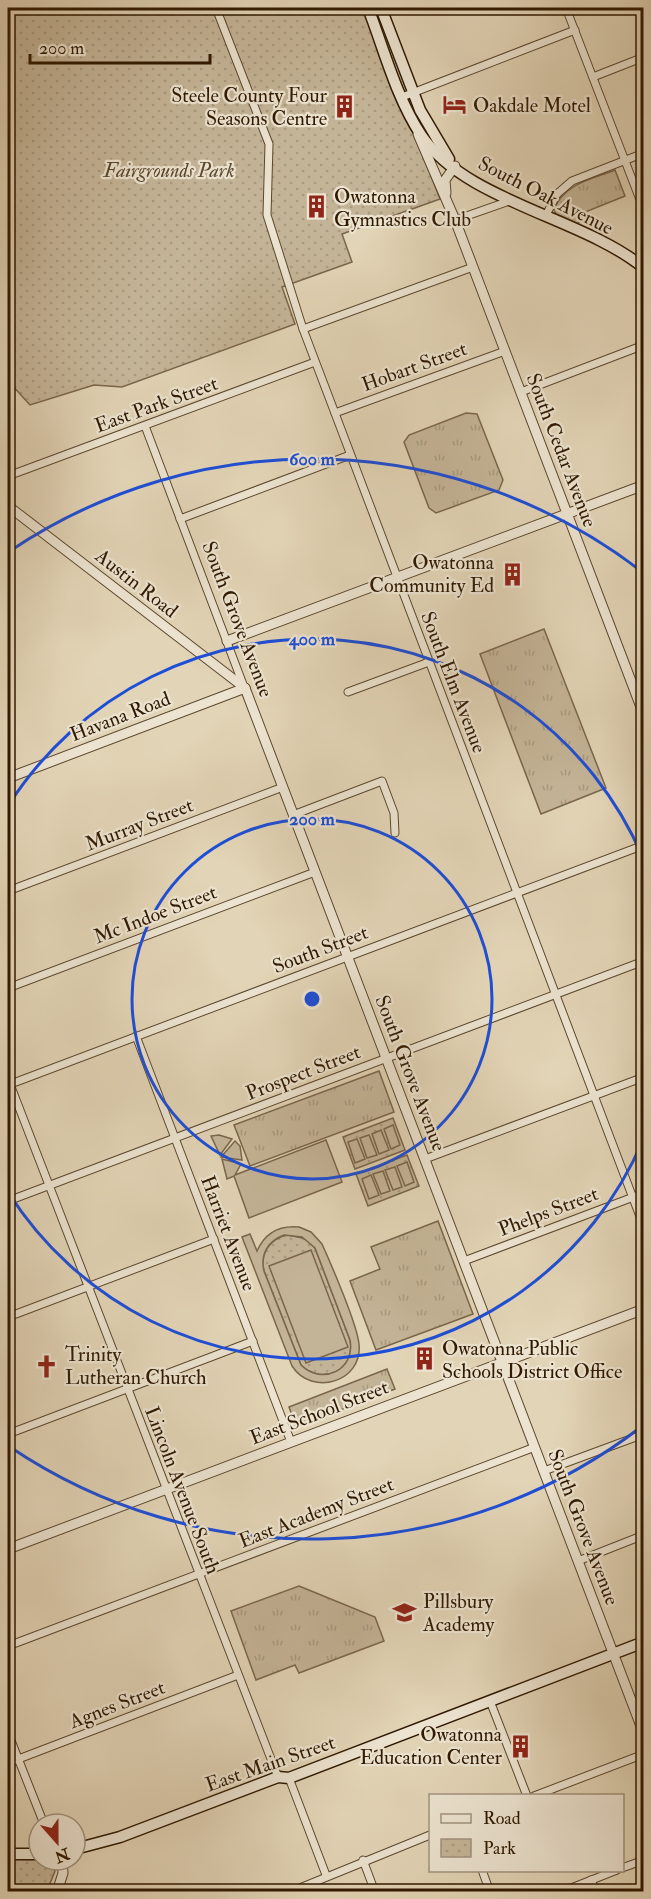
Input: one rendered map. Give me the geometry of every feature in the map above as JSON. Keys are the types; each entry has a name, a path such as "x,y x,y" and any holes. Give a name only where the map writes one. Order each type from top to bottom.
{"main road":[{"name":"South Cedar Avenue","path":"368,8 412,121"},
{"path":"381,8 413,93 429,128 454,166"},
{"name":"South Oak Avenue","path":"412,121 430,146 482,185 546,215 643,266"},
{"name":"East Main Street","path":"87,1846 120,1837 283,1778 644,1642"},
{"path":"8,1854 27,1854"}],"street":[{"name":"South Elm Avenue","path":"216,8 269,144 267,215 303,329 644,1227"},
{"path":"566,8 644,210"},
{"path":"402,97 575,30"},
{"path":"593,77 644,57"},
{"name":"South Cedar Avenue","path":"412,121 447,198 644,715"},
{"path":"546,215 561,188 572,181 644,153"},
{"name":"South Cedar Avenue","path":"447,198 445,180 454,166"},
{"path":"455,220 512,200"},
{"path":"303,329 473,267"},
{"path":"521,392 644,345"},
{"name":"Hobart Street","path":"334,413 505,351"},
{"name":"East Park Street","path":"8,476 315,362"},
{"name":"South Grove Avenue","path":"145,426 644,1734"},
{"path":"180,519 350,455"},
{"path":"227,641 644,484"},
{"name":"Austin Road","path":"8,506 245,688"},
{"path":"348,692 429,662"},
{"name":"Havana Road","path":"8,778 245,688"},
{"path":"293,815 382,781 394,813 395,833"},
{"name":"Murray Street","path":"8,891 283,787"},
{"name":"South Street","path":"8,1083 644,844"},
{"name":"Mc Indoe Street","path":"8,988 315,872"},
{"name":"Prospect Street","path":"8,1201 644,961"},
{"name":"Harriet Avenue","path":"136,1036 291,1442"},
{"path":"425,1160 644,1077"},
{"name":"Lincoln Avenue South","path":"8,1083 238,1675 326,1875"},
{"name":"Phelps Street","path":"464,1261 644,1193"},
{"path":"8,1317 214,1239"},
{"name":"East School Street","path":"8,1549 644,1309"},
{"path":"8,1434 252,1341"},
{"path":"544,1471 644,1434"},
{"name":"East Academy Street","path":"8,1646 535,1447"},
{"path":"578,1561 644,1535"},
{"name":"Agnes Street","path":"8,1763 238,1675"},
{"path":"490,1701 526,1794"},
{"path":"8,1732 39,1812"},
{"path":"539,1794 644,1754"},
{"path":"290,1892 326,1875 429,1835"},
{"path":"363,1860 375,1892"},
{"path":"624,1867 644,1860"},
{"path":"57,1892 63,1872"},
{"path":"484,1872 490,1892"},
{"path":"561,1892 612,1872"},
{"path":"591,1880 596,1892"}],"green space":[{"name":"Fairgrounds Park","path":"25,8 365,8 440,199 342,234 352,262 282,287 295,324 122,387 94,385 30,405 8,383 8,14"},
{"path":"615,170 625,196 585,212 578,224 556,214 554,210 558,201 571,188"},
{"path":"466,413 477,414 503,480 499,490 436,513 429,508 404,442 409,435"},
{"path":"544,629 606,788 541,814 480,654"},
{"path":"379,1071 394,1112 250,1166 234,1125"},
{"path":"393,1118 405,1150 355,1169 343,1137"},
{"path":"393,1125 400,1145 391,1149 384,1129"},
{"path":"381,1130 389,1150 379,1154 372,1134"},
{"path":"219,1135 232,1139 220,1155 211,1136"},
{"path":"369,1135 377,1155 367,1158 360,1138"},
{"path":"357,1139 365,1159 355,1163 348,1142"},
{"path":"326,1140 342,1182 249,1218 234,1176 227,1179 222,1159 241,1164 235,1175"},
{"path":"235,1141 240,1146 242,1160 221,1157"},
{"path":"407,1155 419,1186 368,1206 356,1174"},
{"path":"407,1162 414,1182 405,1186 397,1166"},
{"path":"395,1167 402,1187 393,1190 385,1170"},
{"path":"383,1171 390,1191 381,1194 373,1174"},
{"path":"371,1175 379,1195 369,1199 362,1179"},
{"path":"438,1221 473,1314 376,1350 350,1281 380,1269 371,1247"},
{"path":"292,1227 311,1232 322,1244 354,1323 359,1344 358,1357 353,1368 345,1376 335,1381 323,1383 311,1381 301,1376 292,1366 242,1237 250,1234 257,1251 269,1235 279,1229","holes":["284,1235 302,1237 315,1248 350,1340 348,1360 336,1372 327,1374 309,1371 301,1365 264,1271 264,1254 274,1241"]},
{"path":"288,1235 307,1239 315,1248 350,1340 348,1360 336,1372 318,1374 301,1365 264,1271 265,1252 268,1247 276,1239"},
{"path":"311,1250 348,1347 306,1363 269,1266"},
{"path":"387,1369 395,1389 296,1427 289,1407"},
{"path":"299,1586 375,1617 384,1641 299,1673 295,1665 256,1680 231,1611"},
{"path":"8,1859 27,1859 27,1872 55,1872 47,1891 8,1891"}],"place":[{"name":"Oakdale Motel","path":"455,105"},
{"name":"Steele County Four Seasons Centre","path":"345,106"},
{"name":"Owatonna Gymnastics Club","path":"316,207"},
{"name":"Owatonna Community Ed","path":"512,574"},
{"name":"Owatonna Public Schools District Office","path":"424,1359"},
{"name":"Trinity Lutheran Church","path":"47,1366"},
{"name":"Pillsbury Academy","path":"405,1613"},
{"name":"Owatonna Education Center","path":"520,1746"}]}
